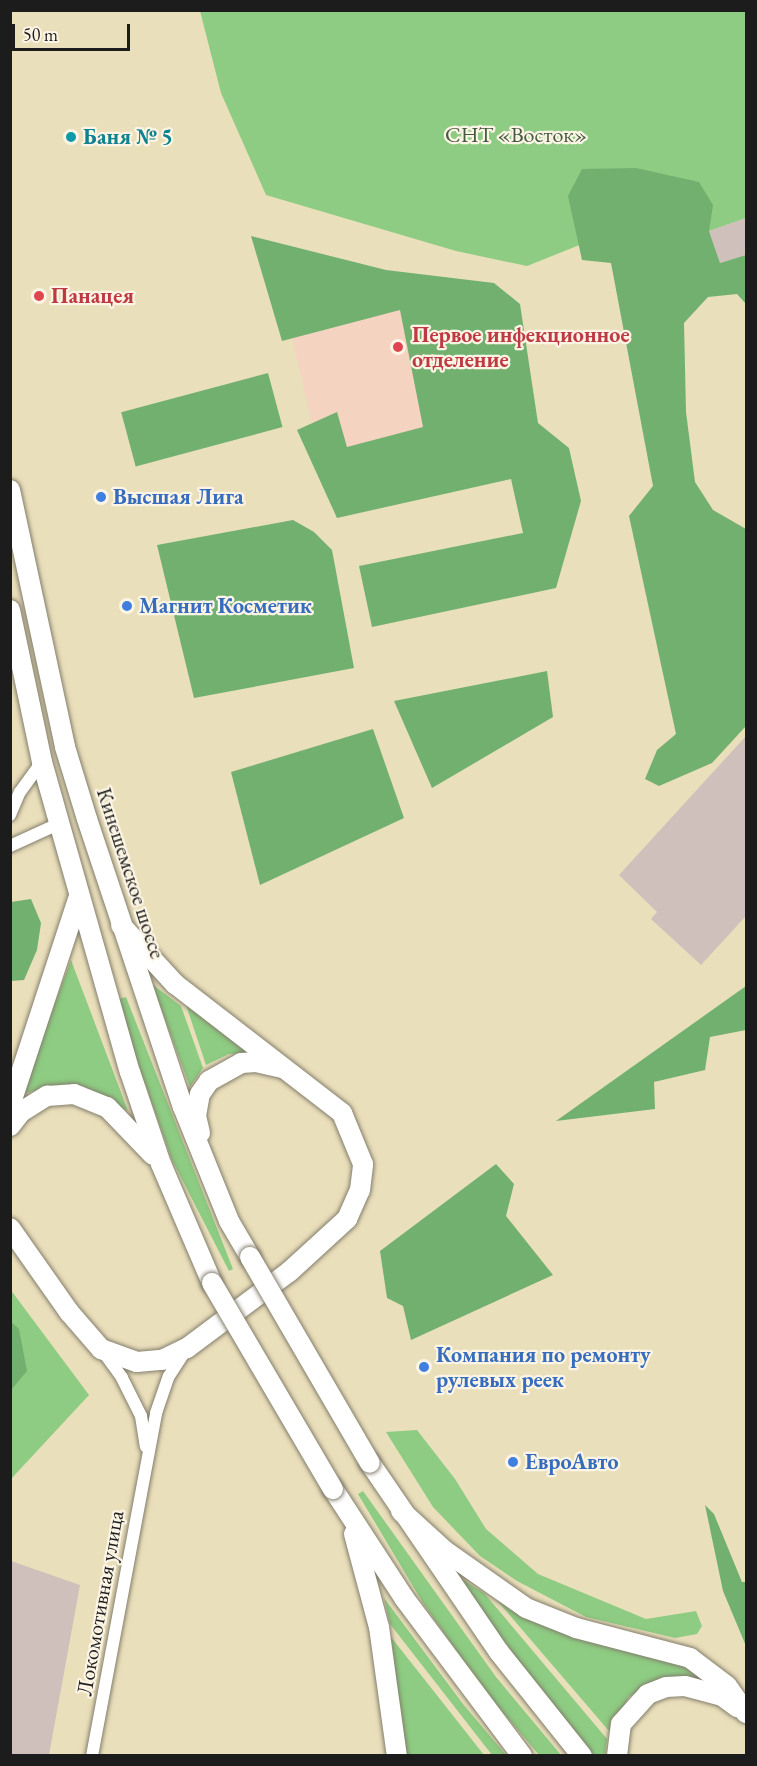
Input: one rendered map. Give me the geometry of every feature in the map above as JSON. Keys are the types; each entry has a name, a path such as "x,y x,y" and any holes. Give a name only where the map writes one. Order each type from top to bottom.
{"main road":[{"name":"Кинешемское шоссе","path":"10,490 66,747 121,925 208,1171 229,1221 370,1463 401,1511"},
{"path":"10,610 42,762 78,899 161,1164 212,1283 351,1520 475,1697 522,1755"},
{"path":"10,1106 78,899"},
{"path":"10,1228 69,1312 101,1349 137,1362 162,1360 187,1348 290,1272 346,1219 360,1190 363,1164 342,1113 291,1070 175,984 121,925"},
{"path":"208,1171 196,1116 200,1094 209,1081 224,1069 241,1063 256,1062 291,1070"},
{"path":"10,1126 21,1112 47,1096 75,1094 107,1107 161,1164"},
{"path":"401,1511 445,1551 526,1608 576,1628 690,1659 727,1686 747,1713"},
{"path":"401,1511 499,1652 582,1755"},
{"path":"351,1520 379,1627 397,1755"},
{"path":"617,1755 621,1724 631,1709 648,1694 666,1687 708,1690 747,1713"}],"street":[{"path":"10,814 20,792 42,762"},
{"path":"10,846 58,824"},
{"name":"Локомотивная улица","path":"92,1755 156,1413 169,1376 187,1348"},
{"path":"101,1349 122,1378 141,1416 148,1458"}],"shaded area":[{"path":"746,218 746,255 720,263 709,231"},
{"name":"Первое инфекционное отделение","path":"385,275 520,433 324,473 283,300"},
{"path":"746,736 746,916 701,965 651,919 657,912 619,875"},
{"path":"11,1561 80,1585 49,1755 11,1755"}],"green space":[{"name":"СНТ «Восток»","path":"200,11 746,11 746,218 709,231 612,232 527,266 456,251 266,195 221,93"},
{"path":"636,168 699,182 713,205 709,231 720,263 746,255 746,304 737,294 708,297 684,323 686,412 695,482 713,510 746,529 746,726 712,763 659,786 645,779 657,750 676,734 629,516 653,486 611,263 582,260 568,196 582,169"},
{"path":"251,236 386,270 494,283 520,304 538,423 569,448 581,501 556,588 372,627 359,566 523,533 511,479 337,518 297,430 337,412 347,447 423,427 400,310 282,341"},
{"path":"268,373 282,427 136,466 121,412"},
{"path":"293,520 314,532 332,550 354,668 194,698 157,545"},
{"path":"547,671 553,717 432,788 394,701"},
{"path":"373,729 404,818 260,885 231,772"},
{"path":"31,899 41,923 37,950 24,980 11,981 11,902"},
{"path":"71,960 128,1111 83,1086 64,1084 21,1094"},
{"path":"152,984 181,1006 203,1068 190,1087"},
{"path":"746,986 746,1030 710,1037 705,1070 654,1082 655,1109 556,1121"},
{"path":"126,997 233,1269 229,1271 172,1160 118,1007 118,999"},
{"path":"186,1005 251,1053 229,1054 206,1065"},
{"path":"496,1164 514,1184 506,1216 553,1275 411,1340 403,1306 387,1298 380,1251"},
{"path":"10,1289 89,1395 11,1479 10,1479"},
{"path":"11,1322 19,1329 27,1371 11,1390"},
{"path":"417,1430 455,1479 486,1529 538,1574 646,1619 696,1611 702,1626 697,1634 675,1638 586,1617 517,1581 480,1556 433,1507 386,1432"},
{"path":"363,1491 496,1677 561,1755 539,1755 484,1690 423,1603 358,1494"},
{"path":"705,1505 714,1514 742,1582 746,1582 746,1646 723,1591"},
{"path":"449,1571 484,1593 607,1739 605,1755 593,1755 552,1707"},
{"path":"384,1598 463,1704 506,1755 492,1755 390,1624"},
{"path":"495,1598 529,1618 677,1663 700,1677 699,1681 644,1688 629,1697 609,1731"},
{"path":"391,1637 484,1755 406,1755"}],"place":[{"name":"Баня № 5","path":"71,137"},
{"name":"Панацея","path":"39,296"},
{"name":"Первое инфекционное отделение","path":"398,347"},
{"name":"Высшая Лига","path":"101,497"},
{"name":"Магнит Косметик","path":"127,606"},
{"name":"Компания по ремонту рулевых реек","path":"424,1367"},
{"name":"ЕвроАвто","path":"513,1462"}]}
